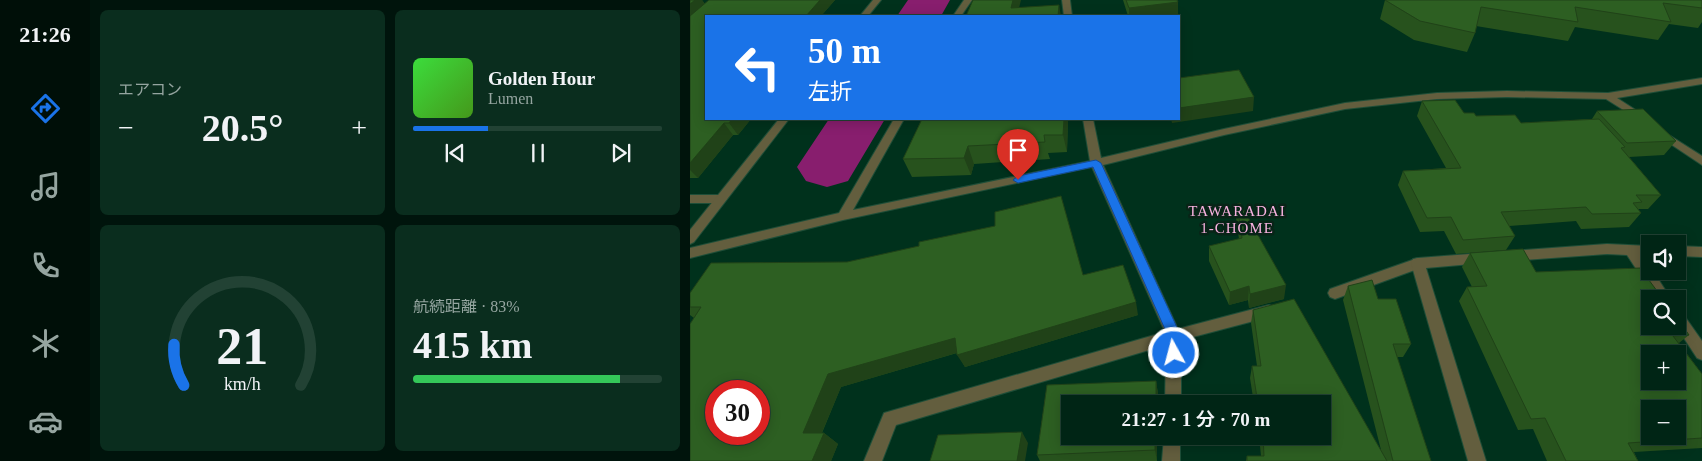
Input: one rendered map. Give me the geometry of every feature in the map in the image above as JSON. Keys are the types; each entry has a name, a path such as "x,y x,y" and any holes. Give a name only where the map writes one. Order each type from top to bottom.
{"street":[{"path":"865,15 877,0"},
{"path":"958,15 968,0"},
{"path":"1066,0 1068,15"},
{"path":"690,253 843,216 1096,163 1224,132 1345,106 1437,96 1507,94 1608,96 1702,81"},
{"path":"1608,96 1702,161"},
{"path":"690,239 783,120"},
{"path":"843,216 898,120"},
{"path":"1088,120 1096,163 1174,336 1173,395"},
{"path":"690,199 721,199"},
{"path":"1335,293 1418,262 1607,249 1641,250"},
{"path":"1631,250 1658,290"},
{"path":"1686,251 1702,252"},
{"path":"1418,262 1477,461"},
{"path":"873,461 890,419 1174,336 1284,307"},
{"path":"1686,330 1702,353"},
{"path":"1171,461 1172,445"}],"building":[{"path":"709,0 820,0 807,15 705,15 705,120 731,120 729,123 724,123 690,163 690,16"},
{"path":"973,0 1013,0 1011,8 1059,5 1058,15 966,15"},
{"path":"1126,0 1177,0 1178,2 1129,8"},
{"path":"1385,0 1702,0 1702,8 1663,3 1671,22 1575,7 1578,22 1481,7 1475,33 1420,21"},
{"path":"1239,70 1254,97 1180,108 1180,78"},
{"path":"1455,100 1464,113 1474,113 1476,116 1515,115 1521,123 1599,119 1625,147 1621,148 1661,195 1636,195 1642,202 1633,203 1641,213 1592,214 1586,207 1501,212 1515,236 1463,240 1451,217 1427,218 1403,171 1461,168 1422,101"},
{"path":"1643,109 1676,141 1627,143 1597,111"},
{"path":"922,120 1064,120 1063,135 1044,135 1045,142 968,146 964,158 903,159"},
{"path":"1061,196 1083,275 1123,265 1136,302 957,355 955,338 828,374 803,433 824,433 812,461 690,461 690,324 701,307 690,307 690,293 711,263 847,262 919,246 919,242 995,226 995,212"},
{"path":"1240,203 1286,285 1250,294 1249,286 1230,292 1209,246 1242,238 1237,204"},
{"path":"1523,249 1536,272 1640,268 1641,280 1649,280 1656,290 1641,290 1641,335 1686,335 1686,331 1689,335 1673,336 1680,345 1641,345 1641,390 1686,390 1686,353 1702,374 1702,438 1686,439 1686,400 1641,400 1641,442 1628,443 1638,461 1566,461 1545,418 1531,419 1467,287 1487,286 1470,253"},
{"path":"1372,280 1378,299 1396,299 1411,344 1393,344 1431,461 1393,461 1348,286"},
{"path":"1294,299 1387,461 1247,461 1247,456 1264,456 1263,445 1331,445 1331,395 1257,395 1252,366 1261,366 1253,310"},
{"path":"1156,381 1156,395 1061,395 1061,445 1155,445 1155,450 1037,455 1047,385"},
{"path":"1022,432 1017,461 930,461 938,435"}],"waterway":[{"path":"920,15 929,0"},
{"path":"827,167 856,120"}],"district":[{"name":"TAWARADAI 1-CHOME","path":"1237,220"}],"route":[{"path":"1018,180 1096,163 1174,336 1174,353"}]}
